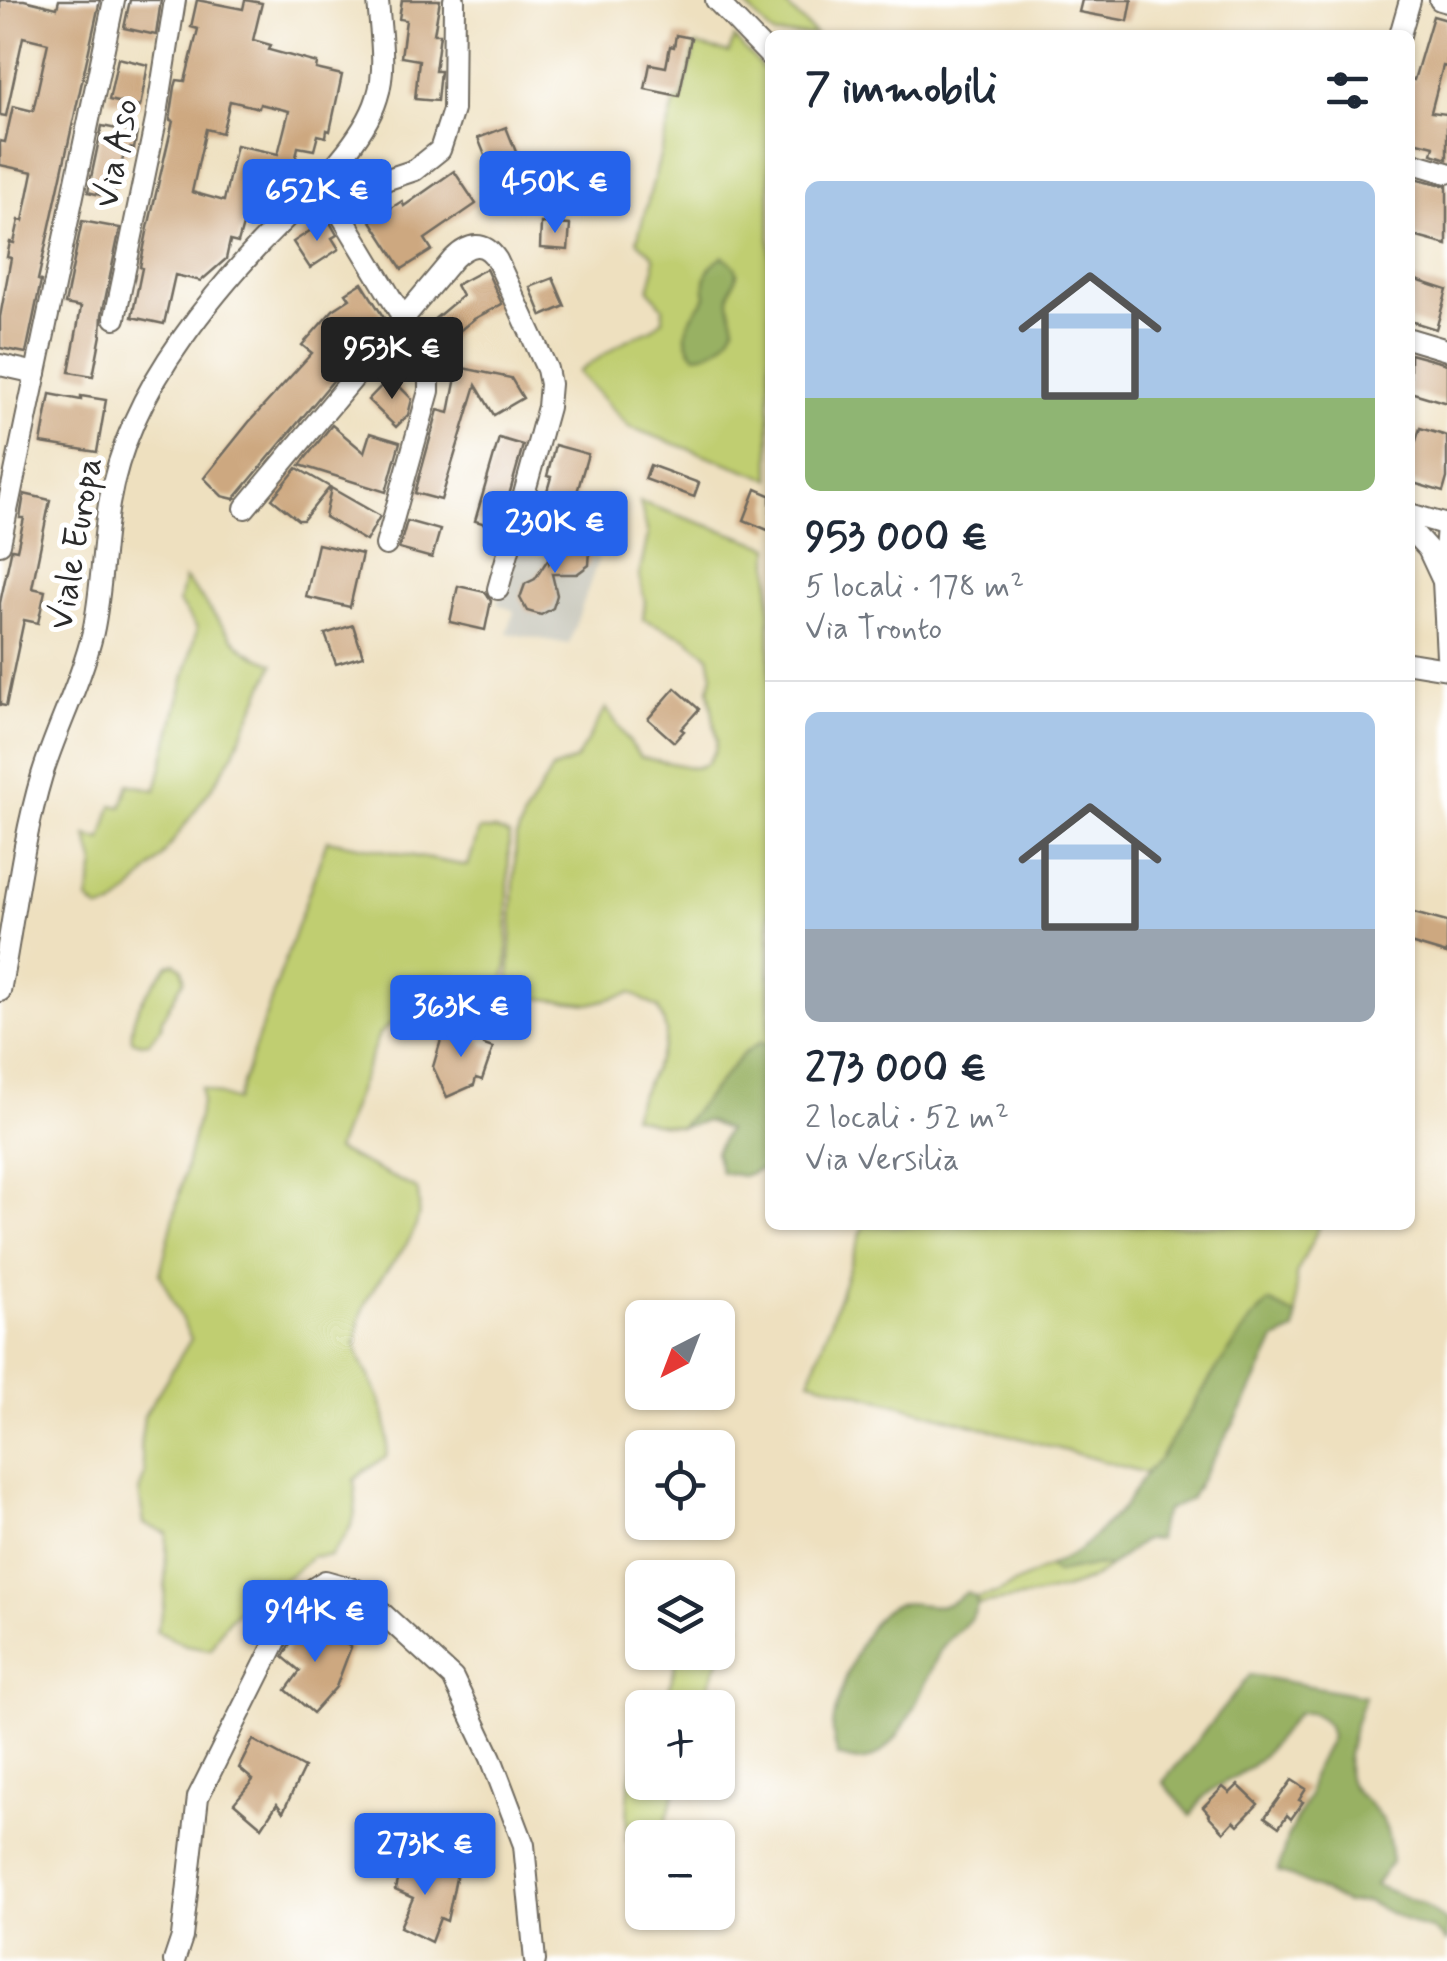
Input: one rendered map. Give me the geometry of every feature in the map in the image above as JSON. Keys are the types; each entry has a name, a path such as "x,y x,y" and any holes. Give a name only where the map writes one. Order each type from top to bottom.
{"street":[{"path":"0,544 114,0"},
{"name":"Via Aso","path":"115,318 156,120 175,0"},
{"name":"Viale Europa","path":"0,992 39,786 86,660 111,495 132,426 159,373 198,317 343,155 367,120 379,91 382,63 378,0"},
{"path":"294,211 416,170 440,150 453,110 454,0"},
{"path":"716,0 765,51"},
{"path":"1401,30 1410,0"},
{"path":"343,155 351,176 363,183 377,184"},
{"path":"1415,163 1447,173"},
{"path":"332,198 403,316 426,358 429,372 386,545"},
{"path":"245,508 458,254 469,246 480,245 497,260 547,369 550,384 498,588"},
{"path":"1415,340 1447,350"},
{"path":"0,365 36,373"},
{"path":"1415,515 1447,525 1447,656"},
{"path":"1415,535 1445,579"},
{"path":"1415,663 1447,670"},
{"path":"174,1961 182,1937 198,1797 297,1599 325,1581 357,1590 453,1678 491,1758 524,1845 535,1961"}],"shaded area":[{"path":"522,519 577,536 579,533 597,547 598,560 569,644 507,633 514,611 497,604"}],"green space":[{"path":"741,0 781,0 811,30 768,30"},
{"path":"734,38 765,71 765,477 629,427 578,372 663,320 663,307 649,290 654,256 637,241 675,101 681,101 696,45 729,53"},
{"path":"723,256 737,273 729,300 735,326 720,346 695,355 686,332 706,297 707,273"},
{"path":"640,502 765,545 765,1044 761,1042 743,1054 681,1127 632,1116 665,1040 658,1008 631,993 590,1004 536,998 528,1006 510,994 509,988 516,839 552,769 576,760 606,708 640,757 695,768 707,764 715,751 709,656 687,638 643,619 645,602 639,576 648,535"},
{"path":"184,579 236,641 251,654 274,664 233,754 215,783 161,858 113,907 99,910 88,900 95,865 87,836 102,840 112,805 122,807 129,784 156,790 197,628 179,603"},
{"path":"479,830 509,835 507,965 494,1028 482,1026 444,988 402,1015 379,1034 336,1150 417,1189 419,1209 415,1227 364,1306 357,1336 359,1355 385,1415 386,1457 354,1480 353,1521 330,1556 312,1556 294,1573 242,1607 224,1625 211,1649 186,1645 156,1631 164,1607 167,1533 144,1524 139,1491 145,1474 140,1448 144,1416 191,1339 160,1274 202,1100 201,1088 236,1101 327,840 468,866"},
{"path":"175,963 182,968 184,979 161,1028 149,1042 132,1040 134,1019 142,1000 168,965"},
{"path":"761,1042 765,1044 765,1168 742,1176 721,1172 715,1152 727,1130 707,1121 681,1127 743,1054"},
{"path":"862,1230 1318,1230 1296,1274 1296,1316 1270,1302 1216,1370 1160,1458 1146,1473 810,1380"},
{"path":"1269,1302 1296,1316 1295,1331 1275,1340 1247,1400 1190,1499 1166,1511 1158,1539 1144,1540 1109,1567 1097,1565 1057,1573 1048,1567 1079,1551 1123,1508 1252,1319"},
{"path":"1097,1565 1109,1567 1082,1583 1029,1597 978,1604 976,1597 996,1593 1048,1567 1057,1573"},
{"path":"967,1592 976,1597 975,1611 941,1650 899,1733 869,1759 857,1761 838,1756 833,1734 835,1713 854,1658 873,1624 894,1605 941,1606"},
{"path":"674,1670 715,1670 707,1690 669,1690"},
{"path":"1250,1675 1365,1696 1351,1738 1347,1772 1353,1788 1381,1818 1389,1838 1392,1862 1375,1885 1422,1904 1447,1922 1447,1942 1432,1929 1367,1902 1346,1903 1278,1872 1287,1838 1309,1795 1311,1776 1331,1737 1328,1726 1312,1713 1299,1713 1263,1756 1213,1789 1191,1816 1163,1782"},
{"path":"673,1800 666,1820 628,1820 628,1802"}],"building":[{"path":"0,0 24,0 57,8 59,0 100,0 38,280 41,281 26,353 0,348 0,317 11,258 7,257 10,242 14,243 19,220 23,221 33,172 0,165 0,141 5,142 13,106 33,111 48,43 23,37 6,116 0,115"},
{"path":"130,0 161,0 156,35 124,28"},
{"path":"197,0 243,9 245,0 262,3 253,40 271,45 269,50 317,63 316,69 342,75 330,131 327,130 326,137 318,135 314,150 298,147 290,188 263,182 261,191 253,189 238,243 230,241 226,259 201,281 175,275 164,324 132,317 173,121 170,120 175,87 177,80 185,81 198,29 191,27","holes":["230,101 259,108 260,104 289,111 278,154 236,145 224,201 192,192 206,129 222,133"]},
{"path":"402,0 440,0 434,34 440,34 435,71 440,71 437,101 415,99 419,60 401,57 406,20 399,19"},
{"path":"1082,0 1132,0 1128,21 1079,12"},
{"path":"1433,16 1447,20 1447,67 1443,66 1431,112 1447,114 1447,159 1432,154 1434,146 1415,141 1415,77"},
{"path":"676,35 691,38 679,96 645,89 650,64 666,67"},
{"path":"118,58 148,65 140,107 109,100"},
{"path":"102,126 137,133 134,149 130,148 129,155 124,154 114,194 88,192"},
{"path":"506,127 532,192 504,203 478,138"},
{"path":"454,171 476,204 425,239 432,250 402,269 371,221 402,201 404,206"},
{"path":"1415,178 1447,186 1447,245 1415,236"},
{"path":"328,219 339,249 310,268 293,242"},
{"path":"82,221 120,228 93,376 69,372 81,307 65,304"},
{"path":"541,223 570,225 568,250 540,248"},
{"path":"486,269 502,304 474,319 447,341 431,322 462,296 456,285"},
{"path":"553,278 565,306 542,316 530,287"},
{"path":"1415,280 1447,290 1436,329 1415,323"},
{"path":"362,283 384,318 374,324 377,328 347,347 353,357 234,499 222,496 204,478 312,353 302,345 333,310 350,299 346,293"},
{"path":"1415,355 1447,364 1447,403 1415,393"},
{"path":"458,367 511,378 523,398 494,415 476,385 441,500 415,493 438,410 449,413"},
{"path":"390,377 412,399 408,415 396,427 368,400"},
{"path":"50,394 106,400 97,452 41,443"},
{"path":"332,425 364,452 370,433 400,442 386,492 300,465"},
{"path":"1420,428 1447,436 1443,492 1415,484 1415,444"},
{"path":"499,438 523,445 500,528 475,521"},
{"path":"555,445 588,454 574,503 574,518 542,509"},
{"path":"650,465 699,483 694,497 645,479"},
{"path":"297,468 330,487 303,520 272,499"},
{"path":"331,488 380,516 366,541 325,517"},
{"path":"756,489 765,493 765,529 744,520"},
{"path":"24,494 50,500 32,588 45,591 38,623 24,620 6,706 0,705 0,603 11,552 17,550"},
{"path":"407,521 440,530 432,558 399,549"},
{"path":"572,538 590,550 589,565 577,574 552,574 557,595 553,608 541,615 527,611 520,598 525,584 535,579 548,559 549,563 559,545"},
{"path":"318,544 362,554 350,607 306,597"},
{"path":"458,586 485,592 491,601 485,630 450,622"},
{"path":"353,625 363,656 336,664 325,634"},
{"path":"675,688 699,709 674,742 648,719"},
{"path":"1415,913 1447,922 1447,954 1415,944"},
{"path":"466,1021 484,1045 493,1048 482,1080 476,1078 474,1085 447,1097 433,1067 441,1040"},
{"path":"302,1621 351,1647 336,1687 313,1713 286,1690 300,1671 283,1657"},
{"path":"253,1740 304,1768 283,1812 277,1804 262,1827 234,1803 253,1780 239,1768"},
{"path":"1292,1780 1306,1789 1299,1800 1303,1802 1291,1819 1287,1815 1279,1827 1265,1817"},
{"path":"1238,1785 1258,1804 1238,1825 1234,1821 1224,1832 1203,1807 1223,1787 1230,1793"},
{"path":"401,1862 457,1873 447,1921 440,1918 431,1942 400,1927 413,1898 395,1890"}]}
